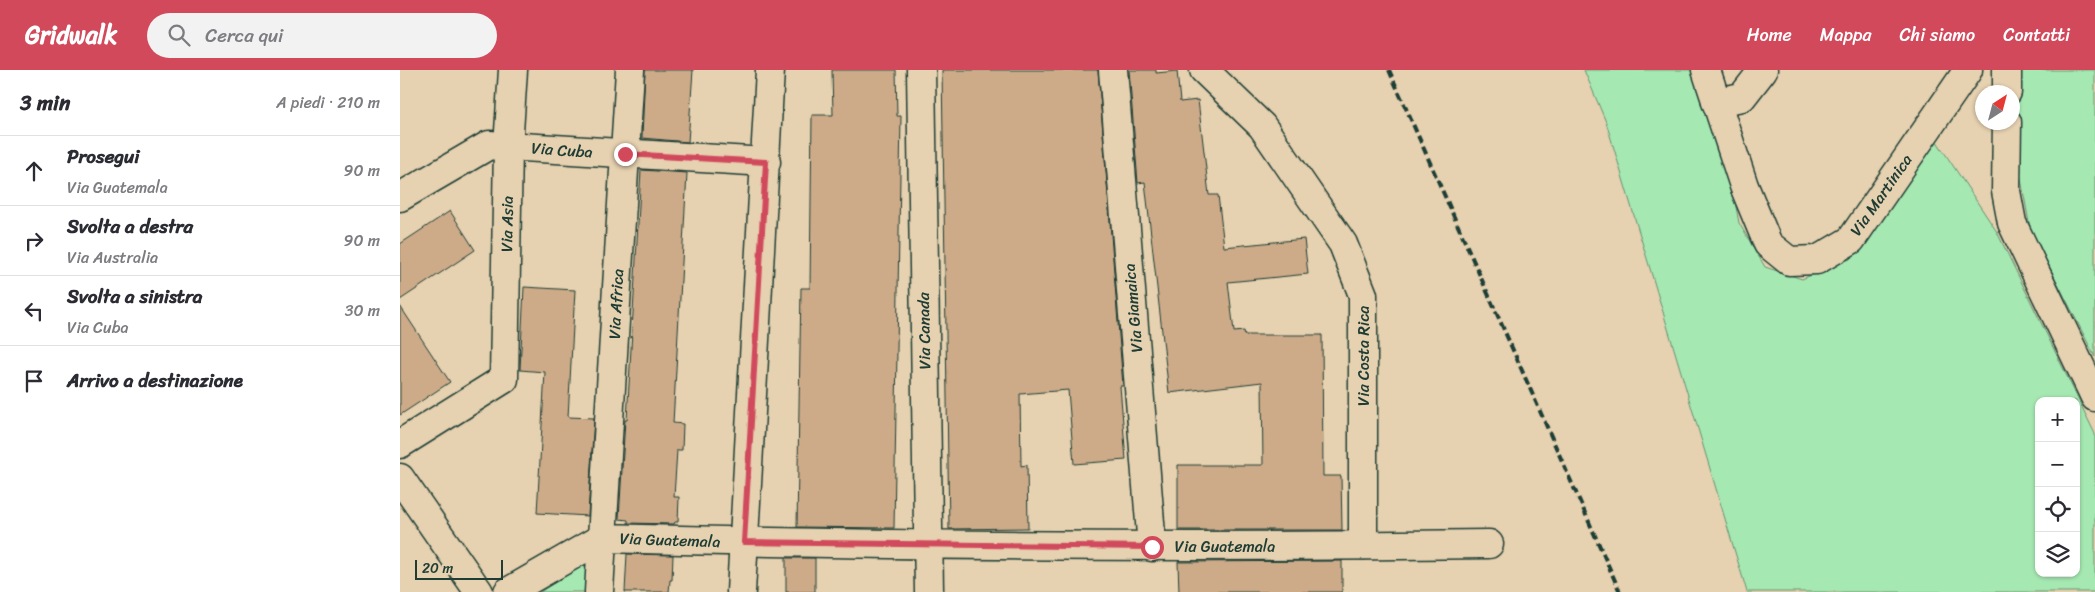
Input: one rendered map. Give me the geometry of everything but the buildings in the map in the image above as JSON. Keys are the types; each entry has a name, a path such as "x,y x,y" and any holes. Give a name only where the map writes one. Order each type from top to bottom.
{"street":[{"name":"Via Asia","path":"400,444 504,379 508,147 513,70"},
{"name":"Via Africa","path":"600,592 630,70"},
{"path":"741,592 770,70"},
{"name":"Via Canada","path":"921,70 928,592"},
{"name":"Via Giamaica","path":"1113,70 1152,547"},
{"name":"Via Costa Rica","path":"1204,70 1262,126 1342,244 1363,295 1364,545"},
{"name":"Via Martinica","path":"1706,70 1744,186 1768,244 1789,261 1817,260 1851,240 1968,70"},
{"path":"1716,102 1742,97 1763,70"},
{"path":"2007,70 2007,85"},
{"path":"2007,130 2006,191 2012,223 2095,397"},
{"name":"Via Cuba","path":"400,196 489,145 766,162"},
{"path":"400,478 479,592"},
{"path":"508,592 602,538"},
{"name":"Via Guatemala","path":"602,538 744,542 1152,547 1489,544"}],"green space":[{"path":"1584,70 1705,70 1716,102 1739,223 1765,267 1802,279 1850,259 1934,137 1997,232 2077,397 2035,397 2035,577 2080,577 2080,403 2095,434 2095,592 1747,592 1606,122"},
{"path":"2011,70 2095,70 2095,357 2030,228 2019,168 2016,130 2020,130 2020,85 2012,85"},
{"path":"588,561 586,592 540,592"}],"railway":[{"path":"1389,70 1620,592"}],"route":[{"path":"625,154 766,162 744,542 1152,547"}]}
